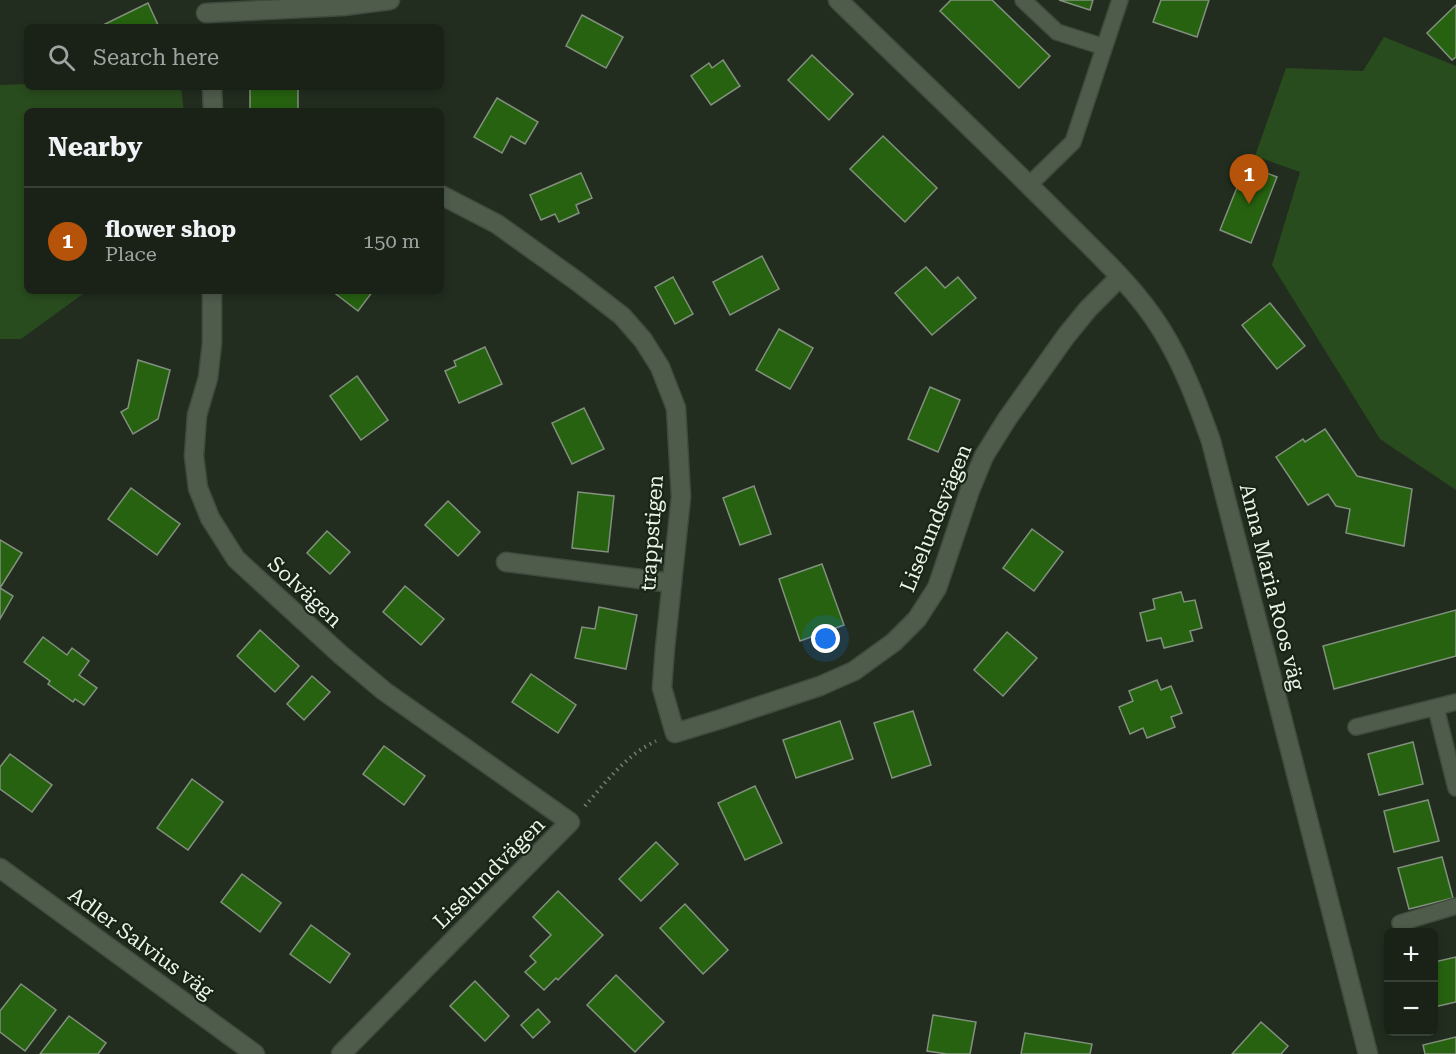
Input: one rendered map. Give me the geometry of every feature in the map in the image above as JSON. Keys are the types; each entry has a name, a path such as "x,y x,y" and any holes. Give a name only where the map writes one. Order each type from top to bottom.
{"street":[{"path":"205,13 343,6 390,0"},
{"name":"Anna Maria Roos väg","path":"838,0 1029,184 1120,277 1152,315 1173,349 1196,399 1211,441 1368,1054"},
{"path":"212,90 213,108"},
{"name":"trappstigen","path":"444,197 497,224 622,316 643,340 660,367 676,408 681,497 662,688 675,732"},
{"name":"Liselundsvägen","path":"675,732 820,687 854,671 894,642 917,619 937,588 984,456 1007,419 1066,336 1088,309 1120,277"},
{"name":"Solvägen","path":"212,294 212,344 208,378 197,415 194,456 198,488 210,518 236,558 341,655 384,691 570,822"},
{"path":"506,562 672,583"},
{"name":"Liselundvägen","path":"341,1054 570,822"},
{"name":"Adler Salvius väg","path":"0,868 255,1054"}],"lane":[{"path":"1023,0 1057,32 1104,47"},
{"path":"1029,184 1073,142 1120,0"},
{"path":"1356,727 1456,702"},
{"path":"1436,708 1456,788"},
{"path":"1400,924 1456,906"}],"path":[{"name":"Liselundvägen","path":"570,822 620,766 645,747 675,732"}],"green space":[{"path":"1384,37 1456,66 1456,490 1380,439 1272,265 1300,172 1255,156 1286,68 1363,71"},
{"path":"24,84 24,90 181,90 184,108 24,108 24,294 83,294 21,339 0,339 0,85"}],"building":[{"path":"951,0 992,0 1050,56 1019,88 940,11"},
{"path":"1059,0 1093,0 1090,10"},
{"path":"1161,0 1209,0 1197,37 1153,22"},
{"path":"148,3 158,24 105,24"},
{"path":"1456,5 1456,57 1452,60 1427,33"},
{"path":"582,15 623,37 606,68 566,46"},
{"path":"812,55 853,94 829,120 788,80"},
{"path":"723,60 740,86 711,105 691,76 709,63 712,68"},
{"path":"250,90 298,90 298,108 250,108"},
{"path":"497,98 538,122 525,144 511,136 502,153 474,137"},
{"path":"883,136 937,188 905,222 850,169"},
{"path":"1246,165 1277,177 1251,243 1220,230"},
{"path":"581,173 592,198 576,205 579,213 559,222 555,214 541,220 530,195"},
{"path":"762,256 779,289 730,315 713,282"},
{"path":"926,267 945,288 958,277 976,298 932,335 895,293"},
{"path":"673,277 693,314 675,324 655,287"},
{"path":"336,294 371,294 358,311"},
{"path":"1270,303 1305,346 1277,369 1242,325"},
{"path":"779,329 813,348 790,389 756,370"},
{"path":"485,347 502,384 459,403 445,371 456,366 454,361"},
{"path":"138,360 170,370 158,419 133,434 121,412 128,408"},
{"path":"357,376 388,420 361,440 330,396"},
{"path":"930,387 960,400 938,452 908,439"},
{"path":"584,408 604,449 572,464 552,423"},
{"path":"1325,429 1357,476 1412,489 1404,546 1346,533 1350,509 1336,506 1328,494 1308,505 1276,457 1303,439 1305,442"},
{"path":"754,486 771,534 740,545 723,498"},
{"path":"131,488 180,524 157,555 108,519"},
{"path":"578,492 614,496 608,552 572,548"},
{"path":"448,501 480,532 458,556 425,525"},
{"path":"1032,529 1063,552 1034,591 1003,568"},
{"path":"327,531 350,552 330,574 307,553"},
{"path":"0,540 22,553 0,588"},
{"path":"822,564 844,625 800,641 779,579"},
{"path":"405,586 444,619 421,645 383,612"},
{"path":"0,588 13,596 0,619"},
{"path":"1181,592 1184,602 1195,600 1202,628 1190,631 1193,641 1164,648 1161,638 1147,641 1140,613 1155,609 1153,599"},
{"path":"599,607 637,615 626,669 575,658 582,627 595,629"},
{"path":"1456,610 1456,656 1334,689 1323,646"},
{"path":"260,630 299,666 275,692 237,656"},
{"path":"1007,632 1037,658 1003,696 974,670"},
{"path":"43,637 67,655 72,648 89,661 79,675 97,688 84,705 75,699 73,702 48,684 50,681 24,662"},
{"path":"531,674 576,705 558,733 512,702"},
{"path":"312,676 330,692 304,720 287,704"},
{"path":"1157,680 1161,690 1171,686 1182,713 1171,717 1175,727 1147,738 1143,728 1130,734 1119,707 1133,701 1129,691"},
{"path":"913,711 931,765 892,778 874,723"},
{"path":"840,721 853,759 796,778 783,740"},
{"path":"1413,742 1423,784 1379,795 1368,754"},
{"path":"384,746 425,776 404,805 363,774"},
{"path":"10,754 52,785 32,812 0,789 0,767"},
{"path":"192,779 223,802 188,850 157,828"},
{"path":"755,786 782,843 745,860 718,803"},
{"path":"1428,800 1439,841 1394,852 1384,811"},
{"path":"656,842 678,864 641,901 619,879"},
{"path":"1442,857 1453,898 1409,909 1398,868"},
{"path":"242,874 281,903 260,932 221,902"},
{"path":"558,891 603,935 558,980 556,978 544,990 525,972 536,962 530,956 551,935 533,917"},
{"path":"685,904 728,950 703,974 660,928"},
{"path":"311,925 350,954 330,983 290,954"},
{"path":"1456,957 1456,1002 1438,1006 1438,982 1438,961"},
{"path":"616,975 664,1022 635,1052 587,1005"},
{"path":"475,981 509,1016 485,1041 450,1006"},
{"path":"21,984 56,1010 25,1051 0,1032 0,1011"},
{"path":"538,1009 550,1022 533,1038 521,1025"},
{"path":"933,1015 976,1022 970,1054 927,1051"},
{"path":"69,1016 106,1043 98,1054 40,1054"},
{"path":"1261,1022 1288,1046 1281,1054 1232,1054"},
{"path":"1025,1033 1092,1044 1090,1054 1021,1054"},
{"path":"1456,1037 1456,1054 1425,1054 1423,1045"}],"place":[{"name":"flower shop","path":"1249,204"}]}
